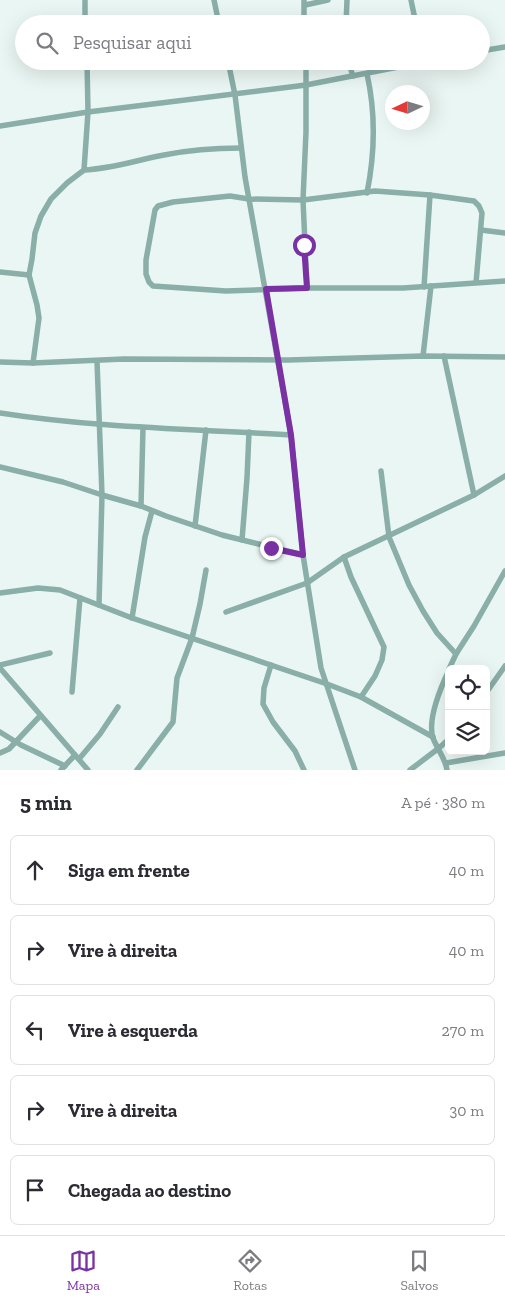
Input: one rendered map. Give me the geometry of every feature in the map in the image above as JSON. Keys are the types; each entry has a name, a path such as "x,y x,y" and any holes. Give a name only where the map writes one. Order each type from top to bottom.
{"street":[{"path":"85,0 85,15"},
{"path":"214,0 217,15"},
{"path":"304,15 304,2 328,0"},
{"path":"346,15 347,0"},
{"path":"411,0 414,15"},
{"path":"490,50 505,47"},
{"path":"84,170 88,112 87,70"},
{"path":"230,70 249,198 291,435 303,555 321,668 355,770"},
{"path":"306,70 303,200 307,288"},
{"path":"351,70 353,76"},
{"path":"0,126 88,112 306,85 386,70"},
{"path":"367,74 374,135 372,171 367,193"},
{"path":"33,363 39,318 28,275 35,233 41,216 51,199 84,170 101,169 166,154 210,148 241,148"},
{"path":"476,283 482,213 474,201 393,192 303,200 218,196 158,206 154,210 151,224 146,274 153,286 226,291 424,287 505,281"},
{"path":"424,287 430,195"},
{"path":"481,230 505,233"},
{"path":"0,272 28,275"},
{"path":"423,356 431,286"},
{"path":"0,362 423,356 505,358"},
{"path":"444,356 474,495"},
{"path":"97,361 102,495 99,605"},
{"path":"0,413 44,420 98,425 291,435"},
{"path":"141,506 144,428"},
{"path":"196,526 206,430"},
{"path":"242,540 249,432"},
{"path":"0,467 63,482 242,540 303,555"},
{"path":"381,471 388,537 409,585 423,611 437,633 456,654"},
{"path":"226,612 307,583 344,557 474,495 505,476"},
{"path":"132,618 152,511"},
{"path":"344,557 351,578 384,647 382,660 375,676 361,697"},
{"path":"137,770 171,726 179,671 192,638 206,570"},
{"path":"451,665 505,570"},
{"path":"0,593 38,588 60,590 132,618 361,697 433,737"},
{"path":"72,692 80,598"},
{"path":"50,653 0,667 88,770"},
{"path":"271,665 264,688 263,704 273,722 295,752 304,770"},
{"path":"490,687 505,666"},
{"path":"445,679 434,712 433,737 446,763 447,770"},
{"path":"0,732 63,768 100,734 118,707"},
{"path":"0,753 9,749 17,742 40,716"},
{"path":"410,770 445,743"},
{"path":"446,763 505,753"}],"route":[{"path":"271,548 303,555 291,435 266,289 307,288 304,245"}]}
